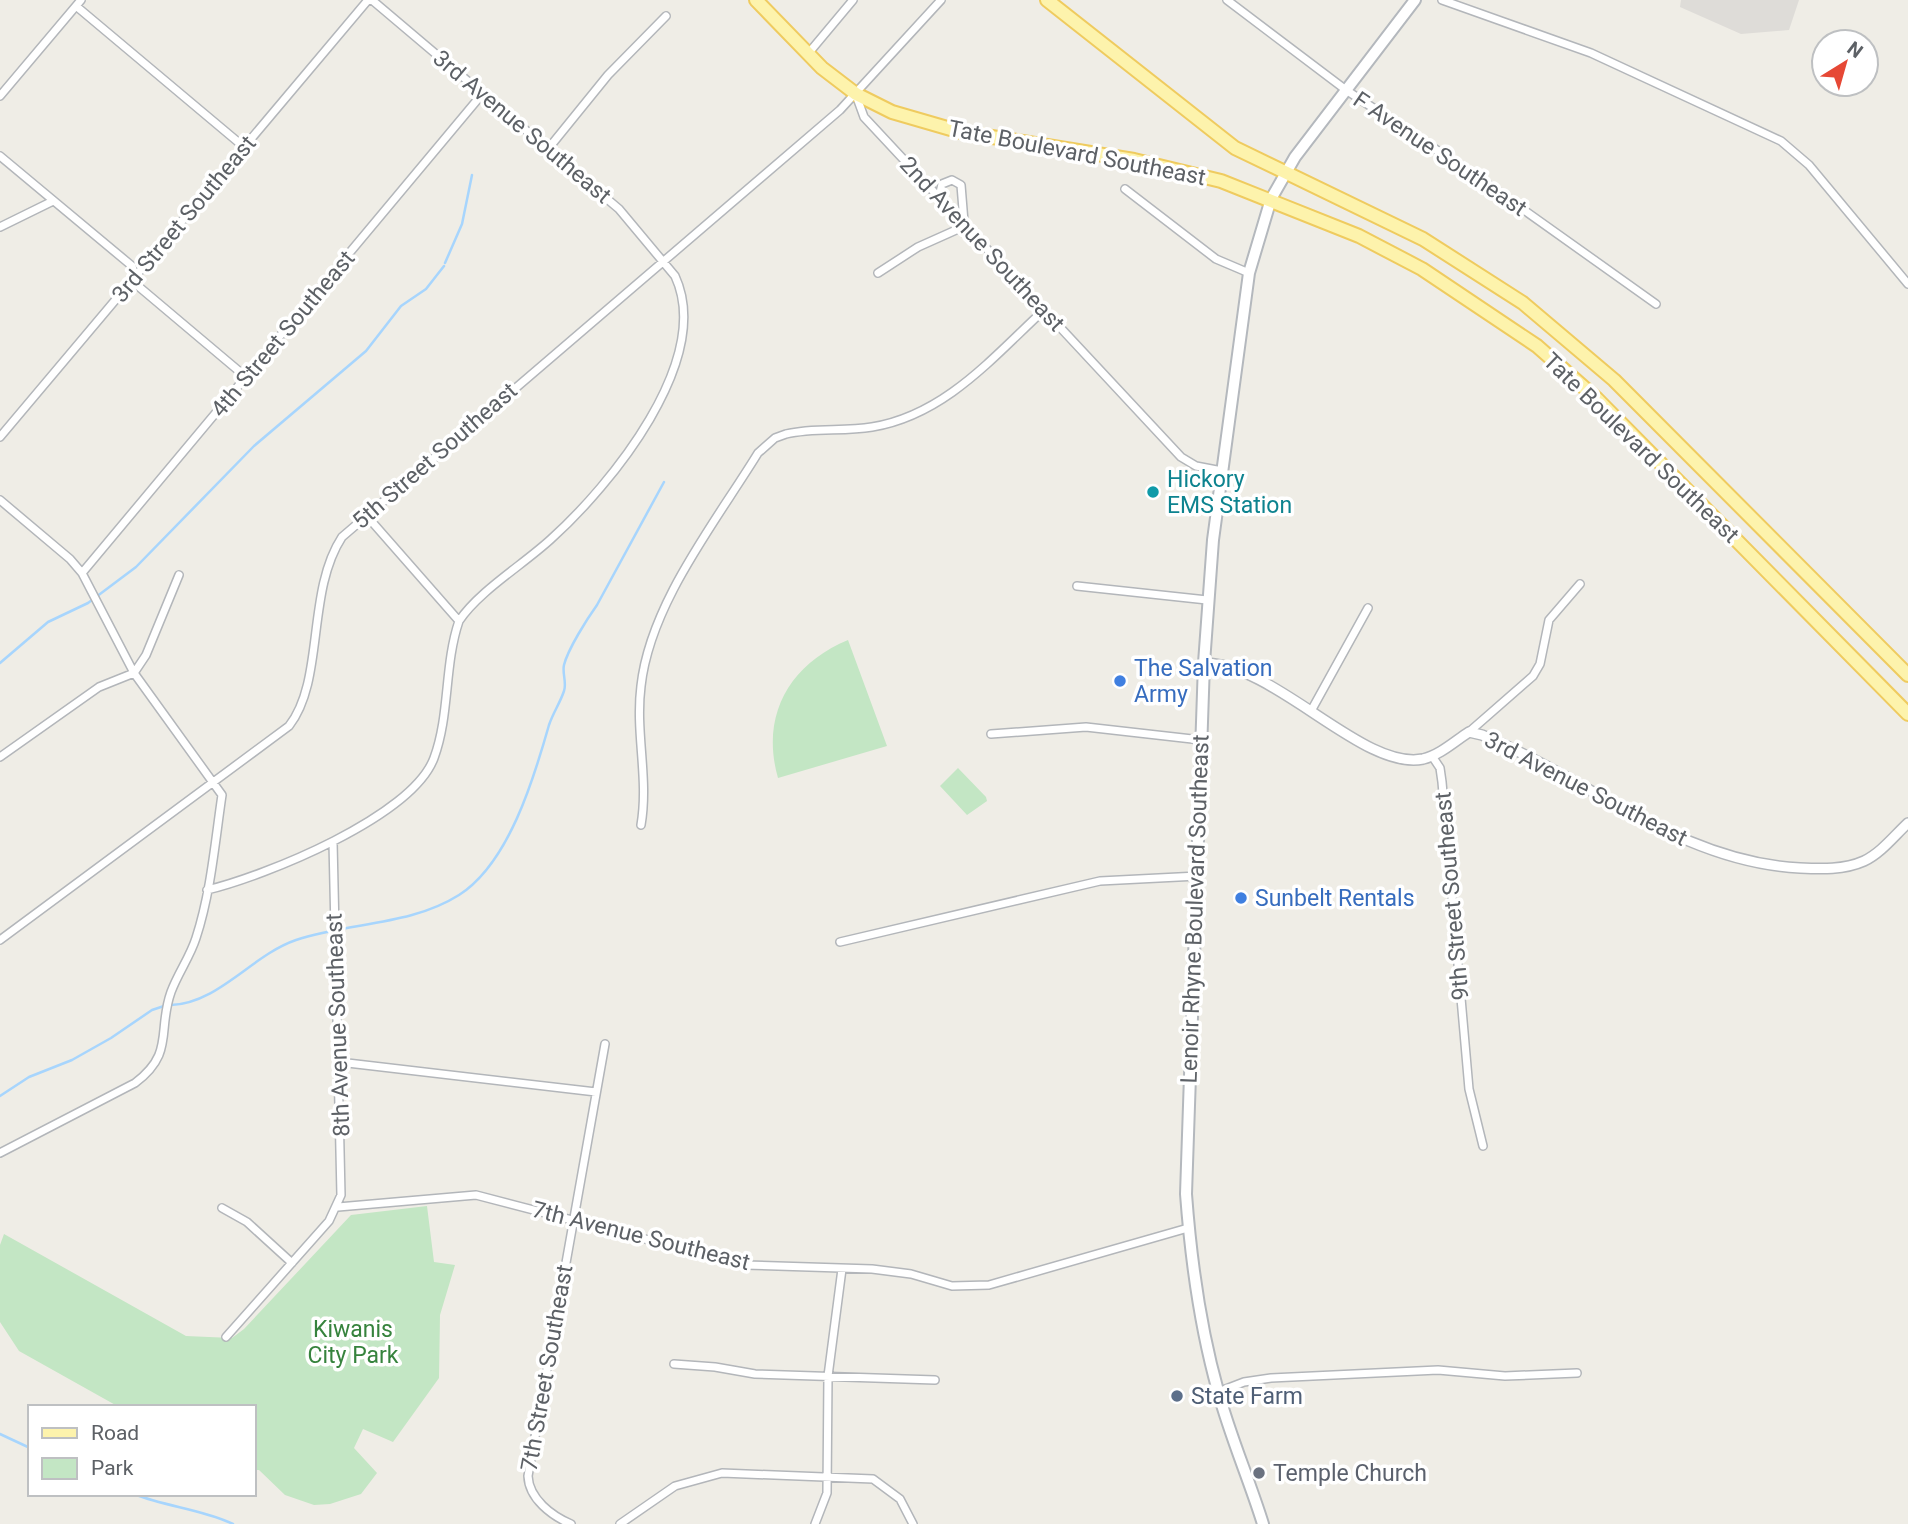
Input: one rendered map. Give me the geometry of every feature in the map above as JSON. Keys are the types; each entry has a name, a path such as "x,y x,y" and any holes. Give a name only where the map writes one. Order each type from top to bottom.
{"main road":[{"name":"2nd Avenue Southeast","path":"756,0 807,55 856,94"},
{"name":"Tate Boulevard Southeast","path":"1047,0 1208,130 1284,174 1423,239 1523,303 1571,342 1648,414 1908,675"},
{"name":"Lenoir Rhyne Boulevard Southeast","path":"1263,1524 1218,1392 1196,1293 1188,1228 1186,1161 1208,600 1222,471 1249,273 1271,199 1284,174 1415,0"},
{"name":"Tate Boulevard Southeast","path":"856,94 892,112 939,127 1162,166 1222,181 1359,236 1422,269 1537,346 1597,399 1908,713"}],"street":[{"name":"3rd Avenue Southeast","path":"370,0 619,209 664,262 680,286 682,321 673,369 655,411 621,461 583,508 551,539 471,606 460,621"},
{"name":"3rd Street Southeast","path":"0,437 370,0"},
{"path":"807,55 853,0"},
{"name":"5th Street Southeast","path":"0,940 289,726 297,716 304,697 327,563 342,537 856,94 941,0"},
{"name":"F Avenue Southeast","path":"1227,0 1346,90 1479,178 1656,304"},
{"path":"1443,0 1591,53 1781,141 1809,164 1908,284"},
{"path":"0,96 78,3 244,147"},
{"path":"548,149 608,75 666,16"},
{"name":"4th Street Southeast","path":"82,573 483,93"},
{"name":"2nd Avenue Southeast","path":"856,94 864,117 1181,457 1196,466 1222,471"},
{"path":"0,156 132,266 138,286 246,377"},
{"path":"878,273 918,247 965,226 961,214 964,195 961,185 951,180 942,184 939,197"},
{"path":"1125,189 1216,259 1249,273"},
{"path":"0,227 54,201"},
{"path":"641,825 646,798 639,703 649,644 664,606 758,453 775,438 786,434 872,427 901,420 934,407 1044,310"},
{"path":"0,500 70,559 82,573 134,673 222,795 196,939 171,992 161,1056 150,1071 135,1083 0,1153"},
{"path":"206,890 227,885 333,842 391,806 430,767 436,750 460,621 366,515"},
{"path":"0,757 99,687 134,673 146,655 179,575"},
{"path":"1204,663 1227,665 1247,673 1383,751 1409,760 1432,756 1469,732 1533,676 1540,664 1549,620 1580,584"},
{"path":"1077,586 1208,600"},
{"path":"1311,711 1368,608"},
{"path":"991,734 1086,727 1201,740"},
{"name":"3rd Avenue Southeast","path":"1469,732 1494,740 1702,848 1763,864 1836,868 1872,856 1908,823"},
{"name":"9th Street Southeast","path":"1432,756 1440,768 1442,782 1469,1088 1483,1146"},
{"name":"8th Avenue Southeast","path":"333,842 342,1174 338,1207"},
{"path":"840,942 1100,881 1198,876"},
{"name":"7th Street Southeast","path":"572,1524 542,1505 529,1486 605,1044"},
{"path":"340,1062 596,1092"},
{"name":"7th Avenue Southeast","path":"338,1207 467,1194 498,1199 746,1265 897,1271 952,1286 979,1287 1188,1228"},
{"path":"226,1337 338,1207"},
{"path":"222,1208 247,1222 292,1263"},
{"path":"815,1524 824,1505 827,1479 828,1376 842,1269"},
{"path":"674,1364 755,1374 935,1380"},
{"path":"1218,1392 1244,1382 1271,1378 1438,1370 1505,1376 1577,1373"},
{"path":"620,1524 675,1486 703,1476 757,1474 827,1479 867,1478 883,1483 900,1499 914,1524"}],"shaded area":[{"path":"1681,0 1799,0 1789,30 1741,34 1680,7"}],"green space":[{"path":"848,640 887,746 778,778 773,755 773,733 784,694 810,663"},
{"path":"958,768 987,801 967,815 940,786"},
{"name":"Kiwanis City Park","path":"427,1206 434,1262 455,1265 440,1315 439,1378 393,1442 363,1429 354,1448 377,1473 361,1494 330,1504 314,1505 285,1495 256,1470 256,1405 115,1405 19,1351 0,1322 0,1245 4,1234 186,1336 232,1338 244,1329 351,1215"}],"waterway":[{"path":"445,263 462,224 472,175"},
{"path":"0,663 48,622 88,603 136,567 254,446 366,351 401,306 426,289 444,266"},
{"path":"171,1005 205,996 265,956 296,940 420,913 459,895 477,881 505,841 527,794 549,725 564,691 564,668 569,651 664,482"},
{"path":"0,1096 29,1077 72,1060 152,1010 164,1006"},
{"path":"0,1434 28,1447"},
{"path":"140,1496 233,1524"}],"place":[{"name":"Hickory EMS Station","path":"1153,492"},
{"name":"The Salvation Army","path":"1120,681"},
{"name":"Sunbelt Rentals","path":"1241,898"},
{"name":"State Farm","path":"1177,1396"},
{"name":"Temple Church","path":"1259,1473"}]}
